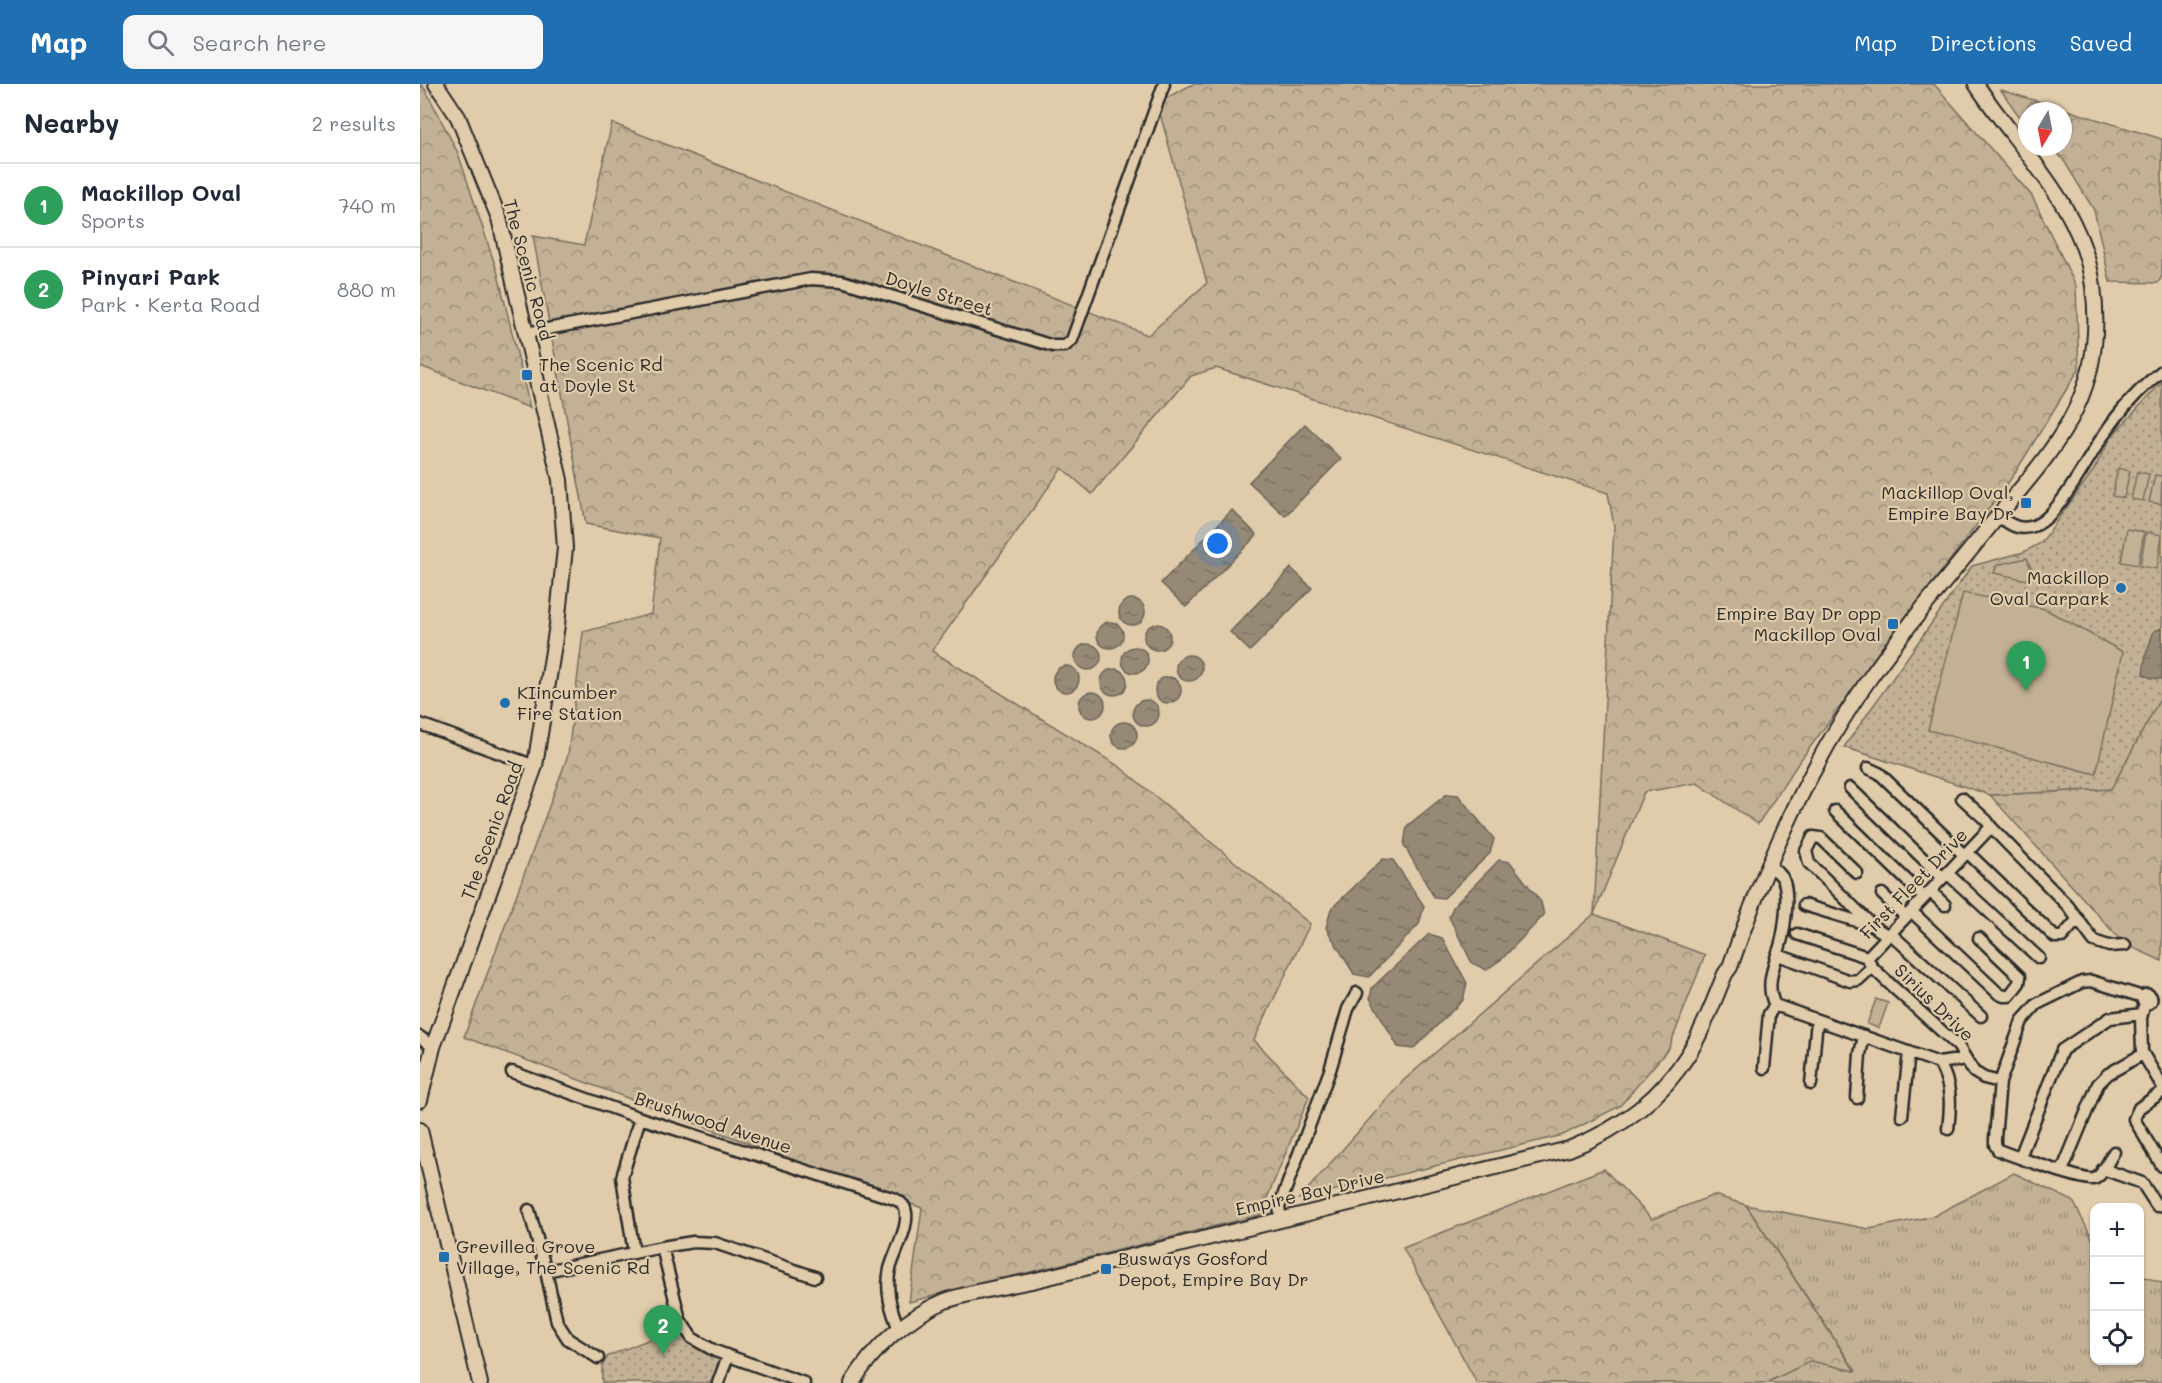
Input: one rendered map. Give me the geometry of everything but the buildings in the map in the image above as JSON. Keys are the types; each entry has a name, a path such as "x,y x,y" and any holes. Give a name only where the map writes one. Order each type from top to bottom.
{"main road":[{"name":"The Scenic Road","path":"420,1100 433,1047 535,766 557,625 565,548 561,480 499,218 458,117 436,84"},
{"name":"Empire Bay Drive","path":"852,1383 866,1361 899,1329 933,1307 966,1295 1032,1281 1553,1154 1581,1144 1608,1130 1648,1102 1681,1066 1695,1044 1730,967 1767,865 1816,763 1866,684 1998,516 2049,456 2076,409 2092,366 2096,326 2095,303 2085,251 2064,204 2052,185 1976,84"},
{"name":"Empire Bay Drive","path":"1725,974 1725,966 1756,868 1810,769 1816,763"},
{"path":"1748,894 1758,874 1767,865 1766,858 1773,843 1773,834"},
{"path":"420,1130 480,1383"}],"street":[{"name":"Doyle Street","path":"526,333 811,279 842,281 1053,346 1065,346 1072,340 1164,84"},
{"path":"1998,516 2019,528 2036,525 2048,516 2110,427 2137,395 2162,371"},
{"path":"420,724 535,766"},
{"path":"1868,768 1875,770 2055,937 2061,937 2078,919"},
{"path":"1850,789 2039,958"},
{"path":"1962,798 1987,821 1990,828 2078,919 2091,938 2097,943 2109,946 2125,945"},
{"path":"1835,811 1927,894 1945,905"},
{"name":"First Fleet Drive","path":"1778,955 1850,981 1858,980 1889,934 1990,828"},
{"path":"1857,873 1821,838 1813,837 1806,851 1809,863 1873,926"},
{"path":"1767,865 1782,877 1786,896 1778,955 1773,963 1771,979 1771,997 1775,1005 1939,1063 1966,1059"},
{"path":"1882,894 1999,994 2008,996 2019,983 2020,977 1979,938"},
{"path":"1804,905 1873,926 1889,934 1981,1016"},
{"path":"1797,934 1870,962"},
{"name":"Sirius Drive","path":"1870,962 1959,1046 1971,1068 1978,1075 2000,1082"},
{"path":"2114,1152 2097,1178 2090,1179 1998,1150 1995,1145 2000,1082 2022,1021 2037,1004 2082,982 2091,981 2149,1004"},
{"path":"1281,1219 1279,1207 1330,1070 1348,1009 1357,993"},
{"path":"2149,1004 2143,1054 2162,1086"},
{"path":"2020,1157 2062,1050 2110,1018 2149,1004"},
{"path":"1764,1068 1769,1014 1775,1005"},
{"path":"1811,1083 1817,1020"},
{"path":"1857,1098 1861,1046 1864,1036"},
{"path":"420,1037 433,1047"},
{"path":"1902,1116 1909,1052"},
{"path":"2062,1171 2098,1084 2108,1074 2143,1054"},
{"path":"1939,1063 1947,1079 1950,1095 1948,1129"},
{"name":"Brushwood Avenue","path":"512,1072 640,1118 895,1199 903,1205 906,1221 890,1269 888,1290 891,1310 899,1329"},
{"path":"2162,1092 2139,1108 2134,1119 2162,1166"},
{"path":"634,1253 622,1177 640,1118"},
{"path":"2103,1169 2142,1183 2157,1206"},
{"path":"529,1210 557,1322 568,1339 598,1358"},
{"path":"546,1271 693,1242 715,1243 815,1277"},
{"path":"662,1247 680,1320 692,1338 715,1351 804,1383"},
{"path":"718,1383 728,1356"}],"green space":[{"path":"420,84 425,89 458,153 498,274 530,408 420,366"},
{"path":"1193,84 1934,84 2032,196 2076,286 2079,369 2013,476 1799,762 1758,824 1697,783 1644,792 1594,914 1614,526 1608,493 1216,368 1191,376 1092,494 1062,468 932,651 1120,767 1310,924 1254,1040 1309,1097 1260,1215 909,1302 922,1208 464,1037 568,755 583,632 651,614 660,538 586,524 533,236 584,245 612,123 1148,335 1207,283 1157,103"},
{"path":"2001,90 2040,102 2018,102 2018,115"},
{"path":"2072,112 2162,139 2162,276 2158,283 2110,282 2094,210 2060,156 2072,156"},
{"path":"2162,382 2162,695 2111,789 1990,795 1844,747 1972,566 2024,552 2041,543 2093,471 2112,436"},
{"path":"2118,468 2130,471 2124,498 2112,496"},
{"path":"2137,472 2149,474 2143,501 2131,499"},
{"path":"2155,475 2162,476 2161,504 2149,502"},
{"path":"2127,529 2144,532 2138,565 2121,562"},
{"path":"2146,532 2162,535 2157,569 2140,566"},
{"path":"2027,558 2031,569 2027,580 1994,573 1997,565"},
{"path":"1963,593 2045,609 2123,652 2096,774 1928,730"},
{"path":"2162,695 2162,961 2123,943 1990,795 2111,789"},
{"path":"1594,914 1705,955 1669,1048 1620,1106 1563,1135 1299,1199 1403,1081"},
{"path":"1876,999 1888,1003 1879,1028 1867,1024"},
{"path":"1604,1169 1652,1219 1714,1195 1746,1205 1855,1371 1811,1361 1770,1383 1477,1383 1403,1248"},
{"path":"2014,1173 2073,1201 2090,1234 2090,1365 2144,1365 2144,1276 2162,1283 2162,1383 1770,1383 1811,1361 1855,1370 1746,1205 1869,1229 1934,1216"},
{"path":"679,1327 721,1358 722,1362 714,1383 602,1383 602,1366 608,1356"}],"water":[{"path":"1305,424 1341,459 1285,516 1249,482"},
{"path":"1232,510 1257,535 1186,607 1161,583"},
{"path":"1291,568 1312,588 1250,651 1230,632"},
{"path":"1132,599 1142,602 1145,612 1142,622 1132,625 1122,622 1119,612 1122,602"},
{"path":"1110,622 1120,625 1123,635 1120,645 1110,648 1100,645 1097,635 1100,625"},
{"path":"1157,624 1167,627 1170,637 1167,647 1157,650 1147,647 1144,637 1147,627"},
{"path":"2162,628 2162,677 2161,679 2151,678 2143,674 2146,654 2154,631"},
{"path":"1088,644 1098,647 1101,657 1098,667 1088,670 1078,667 1075,657 1078,647"},
{"path":"1135,647 1145,650 1148,660 1145,670 1135,673 1125,670 1122,660 1125,650"},
{"path":"1189,655 1199,658 1202,668 1199,678 1189,681 1179,678 1176,668 1179,658"},
{"path":"1066,666 1076,669 1079,679 1076,689 1066,692 1056,689 1053,679 1056,669"},
{"path":"1114,669 1124,672 1127,682 1124,692 1114,695 1104,692 1101,682 1104,672"},
{"path":"1168,677 1178,680 1181,690 1178,700 1168,703 1158,700 1155,690 1158,680"},
{"path":"1092,692 1102,695 1105,705 1102,715 1092,718 1082,715 1079,705 1082,695"},
{"path":"1146,700 1156,703 1159,713 1156,723 1146,726 1136,723 1133,713 1136,703"},
{"path":"1124,722 1134,725 1137,735 1134,745 1124,748 1114,745 1111,735 1114,725"},
{"path":"1447,794 1458,795 1494,839 1490,853 1444,898 1434,897 1404,845 1407,826"},
{"path":"1383,859 1393,860 1424,906 1419,924 1369,977 1354,974 1326,928 1331,909"},
{"path":"1499,860 1510,862 1541,902 1544,915 1502,959 1486,970 1472,963 1449,917 1453,907"},
{"path":"1429,934 1442,938 1467,983 1463,1000 1413,1049 1398,1047 1370,998 1372,988"}],"place":[{"name":"The Scenic Rd at Doyle St","path":"527,375"},
{"name":"Mackillop Oval, Empire Bay Dr","path":"2026,503"},
{"name":"Mackillop Oval Carpark","path":"2121,588"},
{"name":"Empire Bay Dr opp Mackillop Oval","path":"1893,624"},
{"name":"Mackillop Oval","path":"2026,691"},
{"name":"KIincumber Fire Station","path":"505,703"},
{"name":"Grevillea Grove Village, The Scenic Rd","path":"444,1257"},
{"name":"Busways Gosford Depot, Empire Bay Dr","path":"1106,1269"},
{"name":"Pinyari Park","path":"663,1355"}]}
